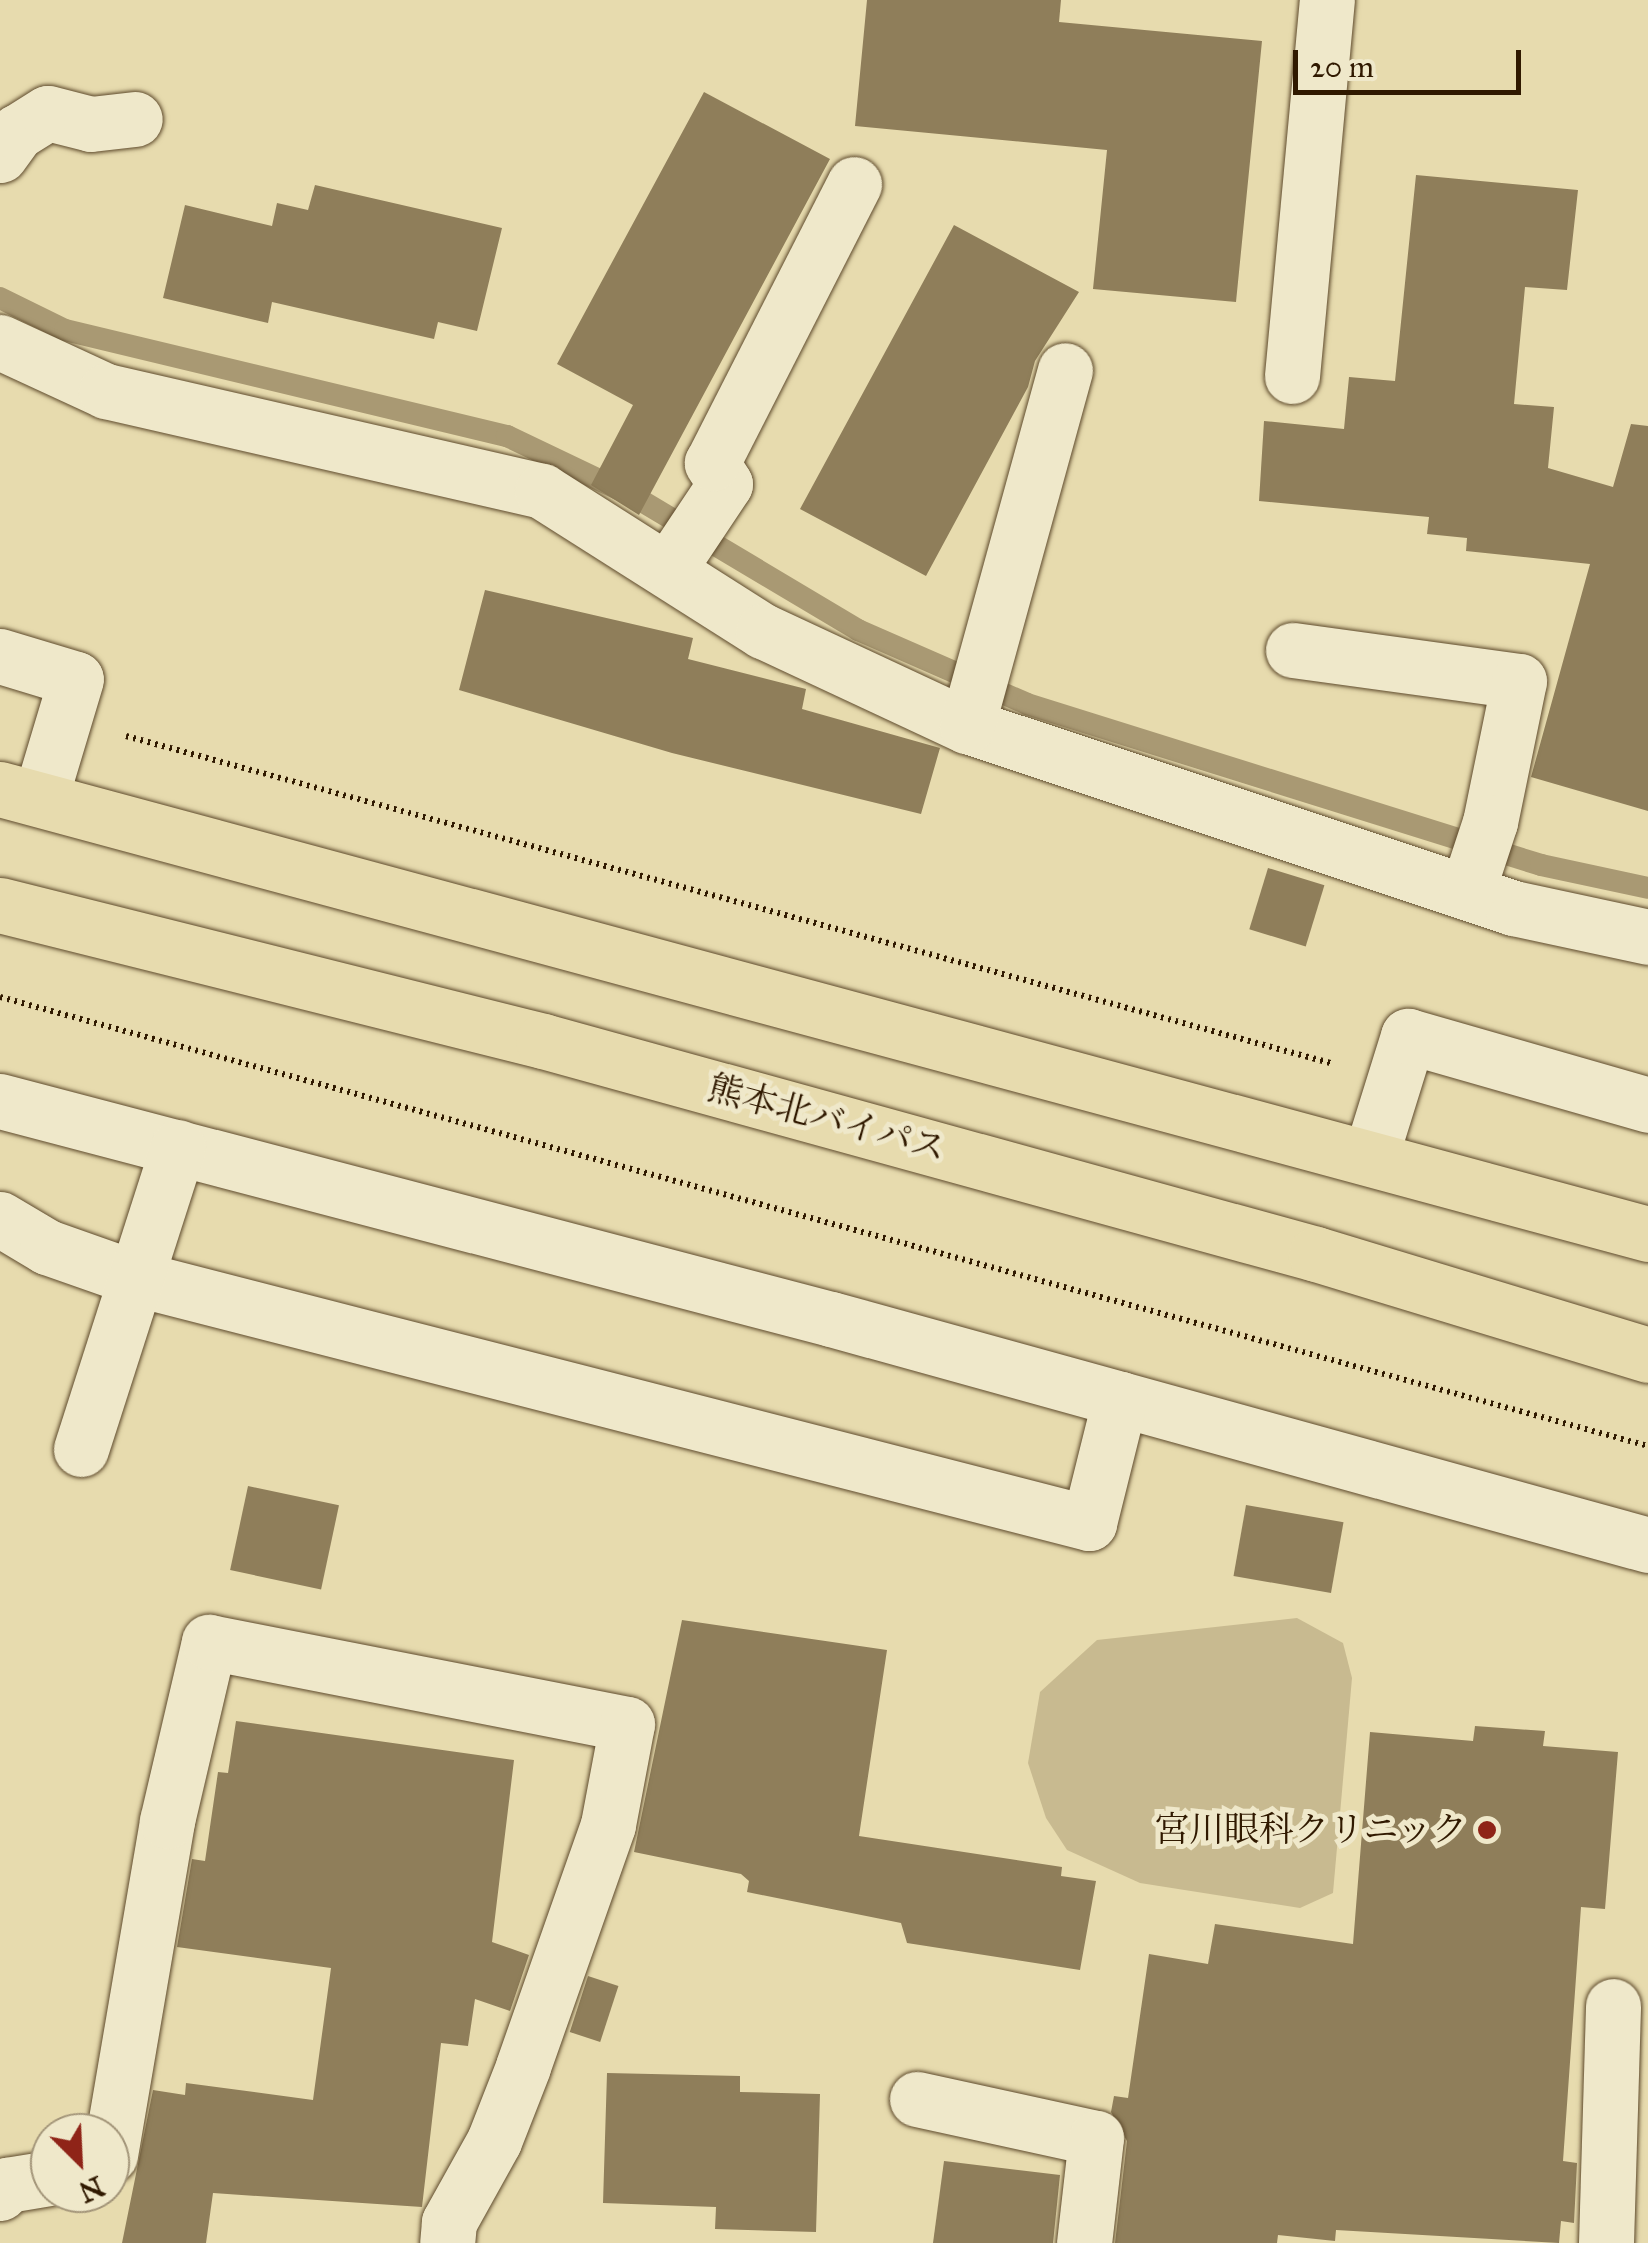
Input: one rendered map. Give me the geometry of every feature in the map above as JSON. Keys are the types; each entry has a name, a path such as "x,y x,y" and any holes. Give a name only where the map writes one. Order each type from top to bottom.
{"highway":[{"path":"20,794 1371,1155 1648,1234"},
{"name":"熊本北バイパス","path":"0,905 543,1041 1316,1254 1648,1355"}],"street":[{"path":"1292,376 1327,0"},
{"path":"0,156 17,132 48,112 91,124 135,120"},
{"path":"686,541 725,484 712,463 854,184"},
{"path":"0,342 106,391 542,491 686,541 763,630 1477,862 1648,937"},
{"path":"977,698 1065,370"},
{"path":"1293,650 1519,681 1477,862"},
{"path":"0,656 76,679 64,719 20,794"},
{"path":"1371,1155 1408,1036 1648,1105"},
{"path":"0,1101 1120,1399 1648,1545"},
{"path":"81,1448 178,1146"},
{"path":"0,1219 47,1247 138,1279 1090,1524 1120,1399"},
{"path":"117,2113 167,1821 209,1642 627,1724 608,1825 523,2067 494,2141 449,2222 447,2243"},
{"path":"1606,2243 1614,2006"},
{"path":"918,2099 1096,2138 1084,2243"},
{"path":"0,2193 7,2185 30,2181"}],"path":[{"path":"64,719 1394,1081"},
{"path":"0,997 1648,1446"}],"shaded area":[{"path":"1297,1618 1343,1643 1352,1678 1333,1893 1300,1908 1140,1883 1067,1850 1046,1818 1028,1763 1040,1692 1097,1640"}],"building":[{"path":"867,0 1061,0 1059,22 1262,41 1236,302 1093,289 1107,150 855,126"},
{"path":"704,92 830,159 639,515 591,485 633,405 557,364"},
{"path":"1416,175 1578,190 1567,290 1525,287 1514,404 1554,407 1548,468 1613,487 1631,424 1648,426 1648,811 1531,777 1590,564 1466,551 1467,538 1427,534 1429,517 1259,501 1264,421 1344,429 1349,377 1395,381"},
{"path":"315,185 502,228 477,331 438,322 434,339 272,302 268,323 163,298 185,205 272,226 277,203 308,210"},
{"path":"954,225 1079,292 1035,361 1028,387 926,576 800,509"},
{"path":"485,590 693,638 688,659 806,689 802,709 940,748 921,814 672,753 459,690"},
{"path":"1268,868 1324,885 1306,946 1249,929"},
{"path":"248,1486 339,1505 321,1589 230,1570"},
{"path":"1246,1505 1343,1522 1331,1593 1233,1576"},
{"path":"682,1620 887,1650 859,1836 1062,1867 1061,1876 1096,1881 1080,1970 907,1943 901,1923 747,1892 749,1881 741,1874 634,1852"},
{"path":"236,1721 514,1760 492,1942 529,1955 510,2011 475,1999 468,2046 441,2043 422,2207 213,2193 206,2243 122,2243 153,2090 185,2095 186,2083 313,2100 331,1968 177,1947 192,1859 205,1861 218,1772 228,1773"},
{"path":"1475,1726 1545,1731 1543,1746 1618,1752 1605,1909 1581,1907 1563,2161 1577,2163 1574,2223 1561,2221 1559,2243 1336,2230 1335,2241 1278,2235 1277,2243 1115,2243 1127,2141 1111,2112 1114,2096 1128,2098 1149,1954 1208,1964 1215,1924 1353,1944 1370,1732 1473,1741"},
{"path":"588,1976 618,1986 600,2042 570,2032"},
{"path":"607,2073 740,2076 740,2092 820,2094 816,2232 715,2229 716,2207 603,2203"},
{"path":"944,2161 1060,2175 1053,2243 933,2243"}],"waterway":[{"path":"0,298 65,330 507,436 635,497 858,630 1027,704 1541,865 1648,888"}],"place":[{"name":"宮川眼科クリニック","path":"1487,1830"}]}
